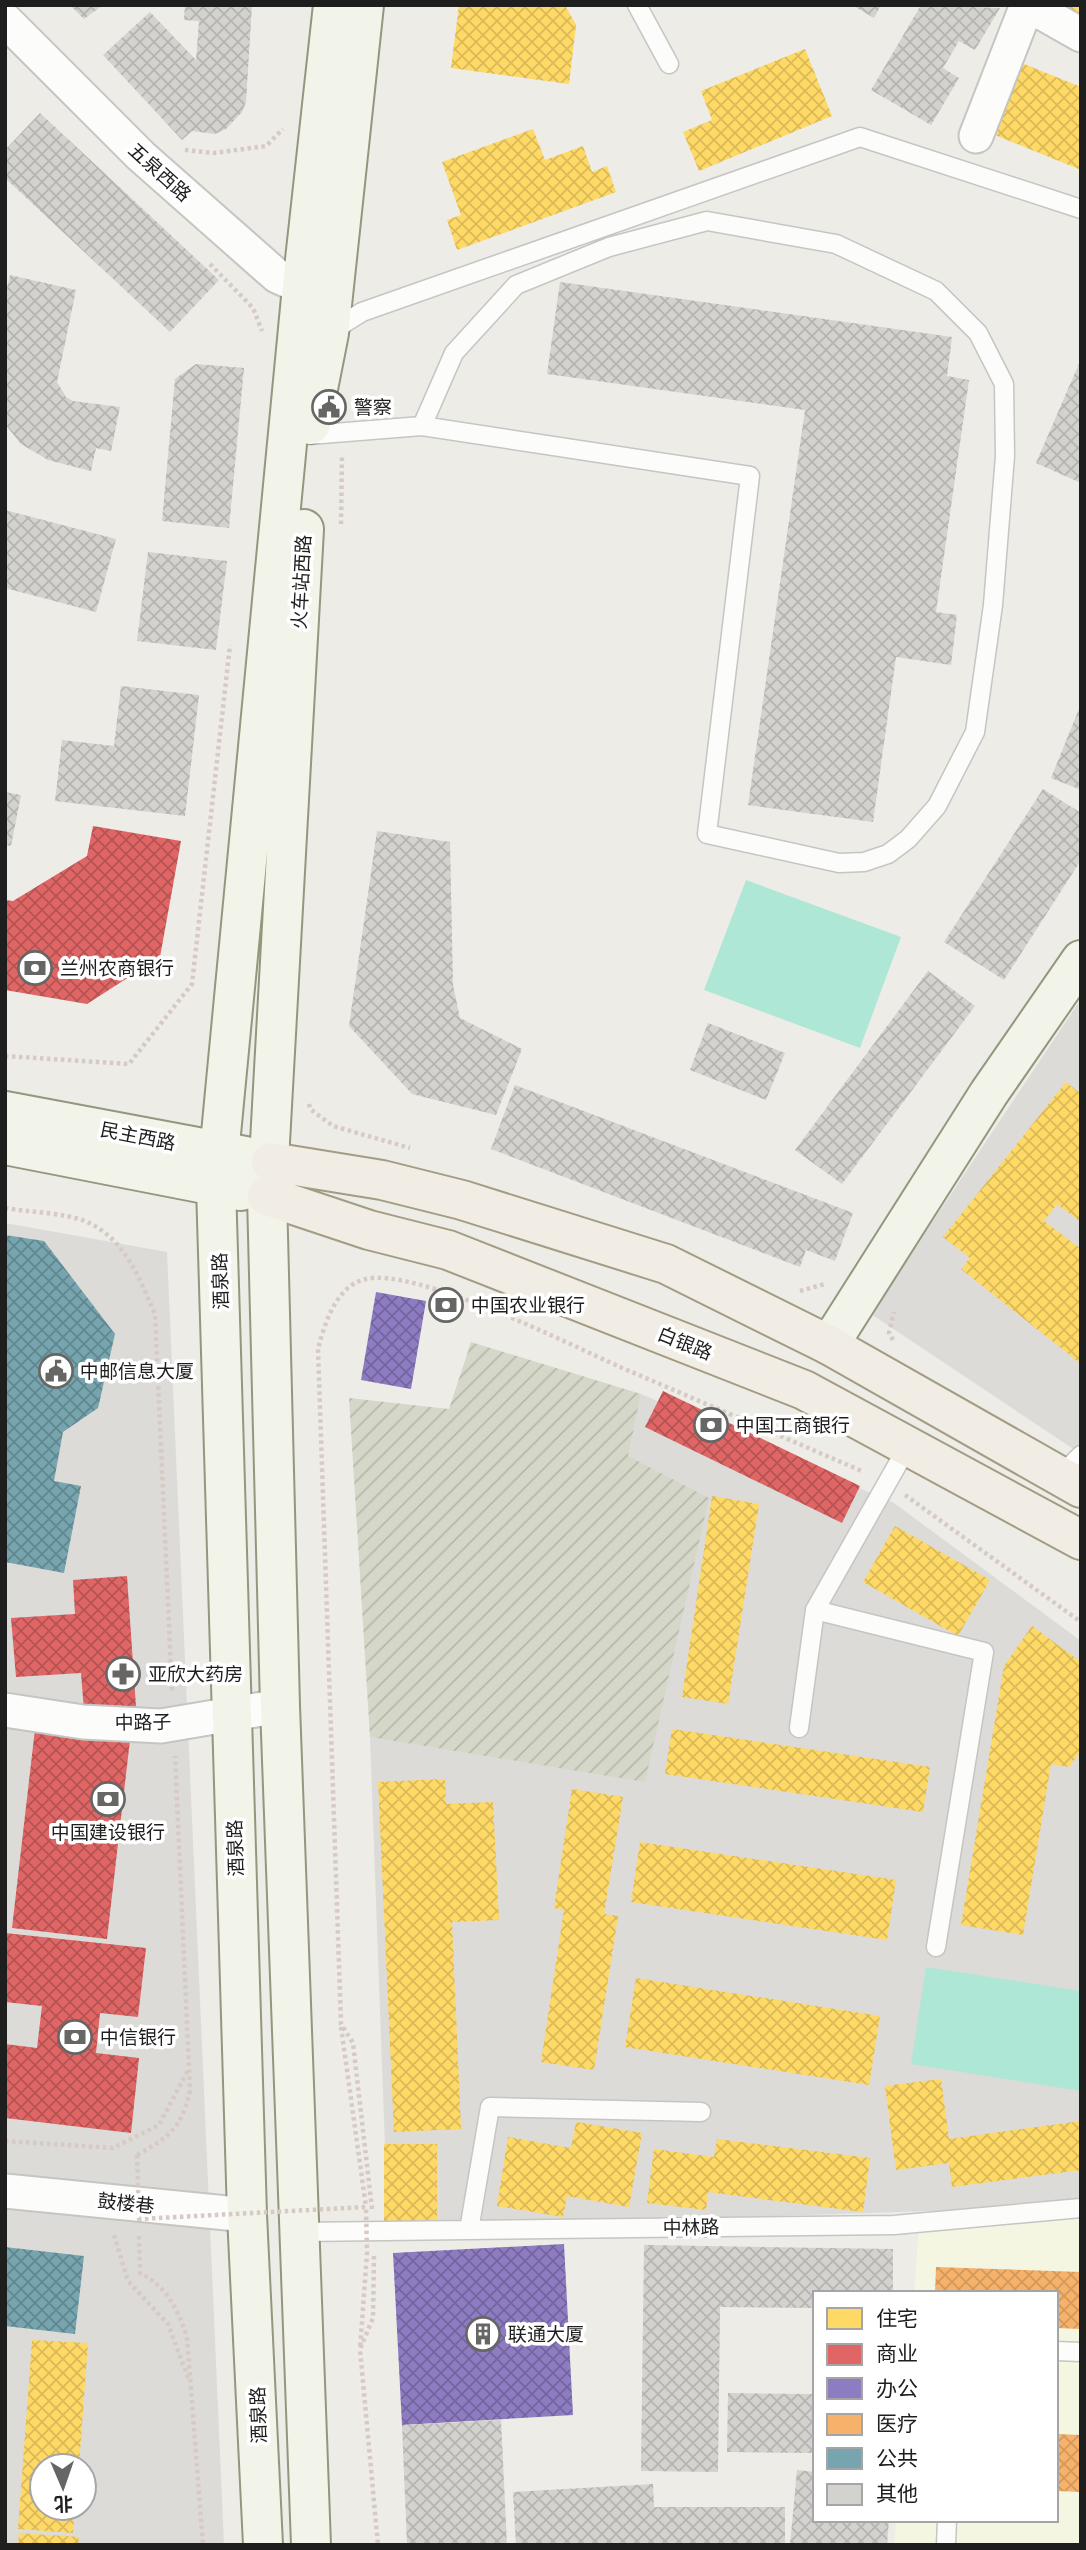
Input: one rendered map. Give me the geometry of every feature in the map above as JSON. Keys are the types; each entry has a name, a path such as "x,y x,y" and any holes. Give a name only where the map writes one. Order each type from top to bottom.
{"main road":[{"name":"火车站西路","path":"269,1179 326,433 321,307 333,5"},
{"name":"火车站西路","path":"217,1169 321,307 364,5"},
{"path":"829,1345 989,1093 1081,960"},
{"name":"民主西路","path":"5,1111 217,1169 269,1179"},
{"name":"民主西路","path":"5,1145 217,1169"},
{"name":"酒泉路","path":"217,1169 247,2215 263,2545"},
{"path":"311,2545 280,1706 269,1179 382,1180 449,1197 666,1264 829,1345 1074,1473"},
{"name":"白银路","path":"269,1179 369,1230 448,1250 804,1391 1081,1540"}],"street":[{"path":"976,136 1027,5 1081,36"},
{"name":"五泉西路","path":"5,20 141,156 277,276 321,307"},
{"name":"中路子","path":"5,1710 83,1722 161,1726 280,1706"},
{"name":"鼓楼巷","path":"5,2191 247,2215"}],"lane":[{"path":"637,5 669,64"},
{"path":"321,307 362,312 860,137 1081,209"},
{"path":"326,433 422,426 750,476 707,834 839,863 864,862 888,854 908,839 937,807 975,732 993,605 1005,444 1004,384 978,333 936,291 835,244 707,221 609,247 516,285 454,353 422,426"},
{"path":"799,1728 815,1610 908,1446"},
{"path":"815,1610 984,1652 936,1947"},
{"path":"469,2230 490,2108 701,2112"},
{"name":"中林路","path":"300,2232 894,2225 1081,2208"},
{"path":"1058,2351 1081,2352"},
{"path":"946,2545 947,2522"}],"path":[{"path":"174,149 214,153 266,146"},
{"path":"205,258 253,308 264,337"},
{"path":"326,433 341,530"},
{"path":"5,1056 129,1064 191,984 230,640"},
{"path":"307,1098 310,1109 333,1126 416,1150"},
{"path":"5,1208 85,1222 122,1248 133,1264 155,1314 190,2091 184,2118 163,2140 137,2155 140,2273 156,2281 176,2305 187,2337 203,2545"},
{"path":"788,1286 801,1291 824,1285 832,1275"},
{"path":"378,2545 360,2348 367,2253 366,2207 341,2024 318,1349 325,1322 348,1285 368,1278 398,1278 469,1301 887,1482 1081,1622"},
{"path":"896,1345 889,1333 897,1305"},
{"path":"341,2024 353,2043 374,2231 373,2318 360,2348"},
{"path":"5,2141 113,2148 159,2125 190,2067"},
{"path":"139,2219 366,2207"},
{"path":"105,2230 114,2235 128,2281 168,2324 192,2387"}],"shaded area":[{"path":"1081,999 1081,1454 871,1314"},
{"path":"5,1223 167,1252 224,2545 5,2545"},
{"path":"471,1342 641,1394 628,1456 709,1498 645,1782 370,1737 349,1398 449,1409"},
{"path":"641,1394 894,1503 1081,1641 1081,2206 388,2229 370,1737 645,1781 628,1456"},
{"path":"1081,2206 1081,2545 894,2545 896,2522 1058,2522 1058,2291 914,2291 920,2212"}],"green space":[{"path":"746,880 901,937 860,1048 704,990"},
{"path":"926,1967 1081,1991 1081,2091 911,2064"}],"building: 住宅":[{"path":"459,5 565,5 576,25 569,84 451,68"},
{"path":"1063,5 1081,5 1081,17 1061,9"},
{"path":"805,49 832,116 699,171 683,132 712,120 701,91"},
{"path":"1014,60 1081,87 1081,170 985,131"},
{"path":"533,129 545,160 583,146 592,172 607,166 616,192 457,250 447,220 461,215 442,162"},
{"path":"1066,1082 1081,1094 1081,1222 1057,1204 1044,1221 1081,1249 1081,1364 961,1269 970,1258 943,1237"},
{"path":"712,1496 759,1504 728,1704 682,1697"},
{"path":"895,1526 990,1580 958,1636 863,1582"},
{"path":"1032,1626 1081,1662 1081,1751 1069,1767 1051,1764 1023,1935 961,1925 1004,1666"},
{"path":"672,1729 930,1767 923,1812 665,1774"},
{"path":"445,1779 446,1804 493,1802 499,1920 452,1922 461,2129 394,2132 378,1782"},
{"path":"572,1789 623,1797 604,1914 618,1916 594,2070 541,2062 564,1910 554,1908"},
{"path":"640,1842 896,1880 887,1940 631,1902"},
{"path":"636,1978 880,2016 869,2085 625,2047"},
{"path":"941,2079 949,2139 1081,2121 1081,2170 952,2187 949,2163 896,2170 885,2086"},
{"path":"576,2122 642,2133 629,2207 567,2196 563,2217 497,2206 508,2137 571,2148"},
{"path":"717,2139 870,2158 863,2212 708,2192 706,2210 647,2203 654,2149 714,2157"},
{"path":"384,2144 437,2144 437,2224 384,2224"},
{"path":"32,2340 88,2343 80,2452 28,2452 28,2522 74,2522 73,2533 18,2529"},
{"path":"19,2533 79,2537 78,2545 18,2545"}],"building: 商业":[{"path":"93,826 181,841 160,957 87,1004 5,990 5,900 13,901 87,856"},
{"path":"663,1391 860,1486 842,1523 645,1427"},
{"path":"127,1576 136,1707 84,1711 81,1673 16,1677 11,1618 75,1614 73,1580"},
{"path":"35,1729 130,1740 107,1939 12,1928"},
{"path":"5,1933 146,1948 138,2017 100,2013 96,2053 139,2058 131,2133 5,2118 5,2044 37,2048 42,2006 5,2002"}],"building: 办公":[{"path":"376,1292 426,1301 411,1389 361,1380"},
{"name":"联通大厦","path":"564,2244 573,2415 402,2425 393,2253"}],"building: 医疗":[{"path":"936,2267 1081,2272 1081,2329 1058,2328 1058,2291 935,2291"},
{"path":"1058,2434 1081,2435 1081,2492 1058,2491"}],"building: 公共":[{"name":"中邮信息大厦","path":"5,1235 44,1241 115,1334 98,1408 63,1432 54,1481 81,1486 64,1573 5,1562"},
{"path":"5,2247 84,2256 75,2334 5,2326"}],"building: 其他":[{"path":"70,5 103,5 84,19"},
{"path":"185,5 252,5 246,102 242,112 226,129 215,134 192,131 182,140 103,55 150,12 196,60 199,21 184,20"},
{"path":"852,5 881,5 874,18"},
{"path":"921,5 1000,8 975,50 959,41 943,68 959,78 931,125 871,90"},
{"path":"40,113 219,280 170,332 5,178 5,150"},
{"path":"10,275 76,290 57,382 66,397 73,401 120,407 111,451 96,448 91,471 48,460 21,444 5,424 5,296"},
{"path":"560,282 952,337 947,376 969,380 936,612 957,615 951,665 896,657 873,822 748,805 805,410 547,374"},
{"path":"1081,359 1081,483 1036,463"},
{"path":"196,364 244,368 229,528 162,521 175,379"},
{"path":"5,510 116,539 96,612 5,588"},
{"path":"148,552 227,561 216,650 137,641"},
{"path":"121,686 199,695 185,816 55,801 62,740 114,746"},
{"path":"1081,704 1081,790 1051,778"},
{"path":"1043,789 1081,813 1081,860 1004,980 944,942"},
{"path":"5,792 21,795 11,846 5,845"},
{"path":"377,831 450,842 453,985 460,1018 522,1049 496,1115 412,1094 349,1026"},
{"path":"928,971 975,1006 842,1184 795,1150"},
{"path":"708,1023 785,1053 766,1100 690,1070"},
{"path":"515,1085 853,1213 835,1261 806,1250 800,1267 491,1149"},
{"path":"644,2245 893,2249 893,2291 813,2291 813,2308 720,2307 718,2472 641,2471"},
{"path":"728,2393 813,2394 813,2453 727,2452"},
{"path":"501,2420 507,2545 407,2545 402,2425"},
{"path":"797,2470 813,2472 813,2522 889,2522 887,2545 790,2545"},
{"path":"653,2484 654,2507 785,2507 785,2545 516,2545 513,2492"}],"place":[{"name":"警察","path":"329,407"},
{"name":"兰州农商银行","path":"35,968"},
{"name":"中国农业银行","path":"446,1305"},
{"name":"中邮信息大厦","path":"56,1371"},
{"name":"中国工商银行","path":"711,1425"},
{"name":"亚欣大药房","path":"123,1674"},
{"name":"中国建设银行","path":"108,1799"},
{"name":"中信银行","path":"75,2037"},
{"name":"联通大厦","path":"483,2334"}]}
